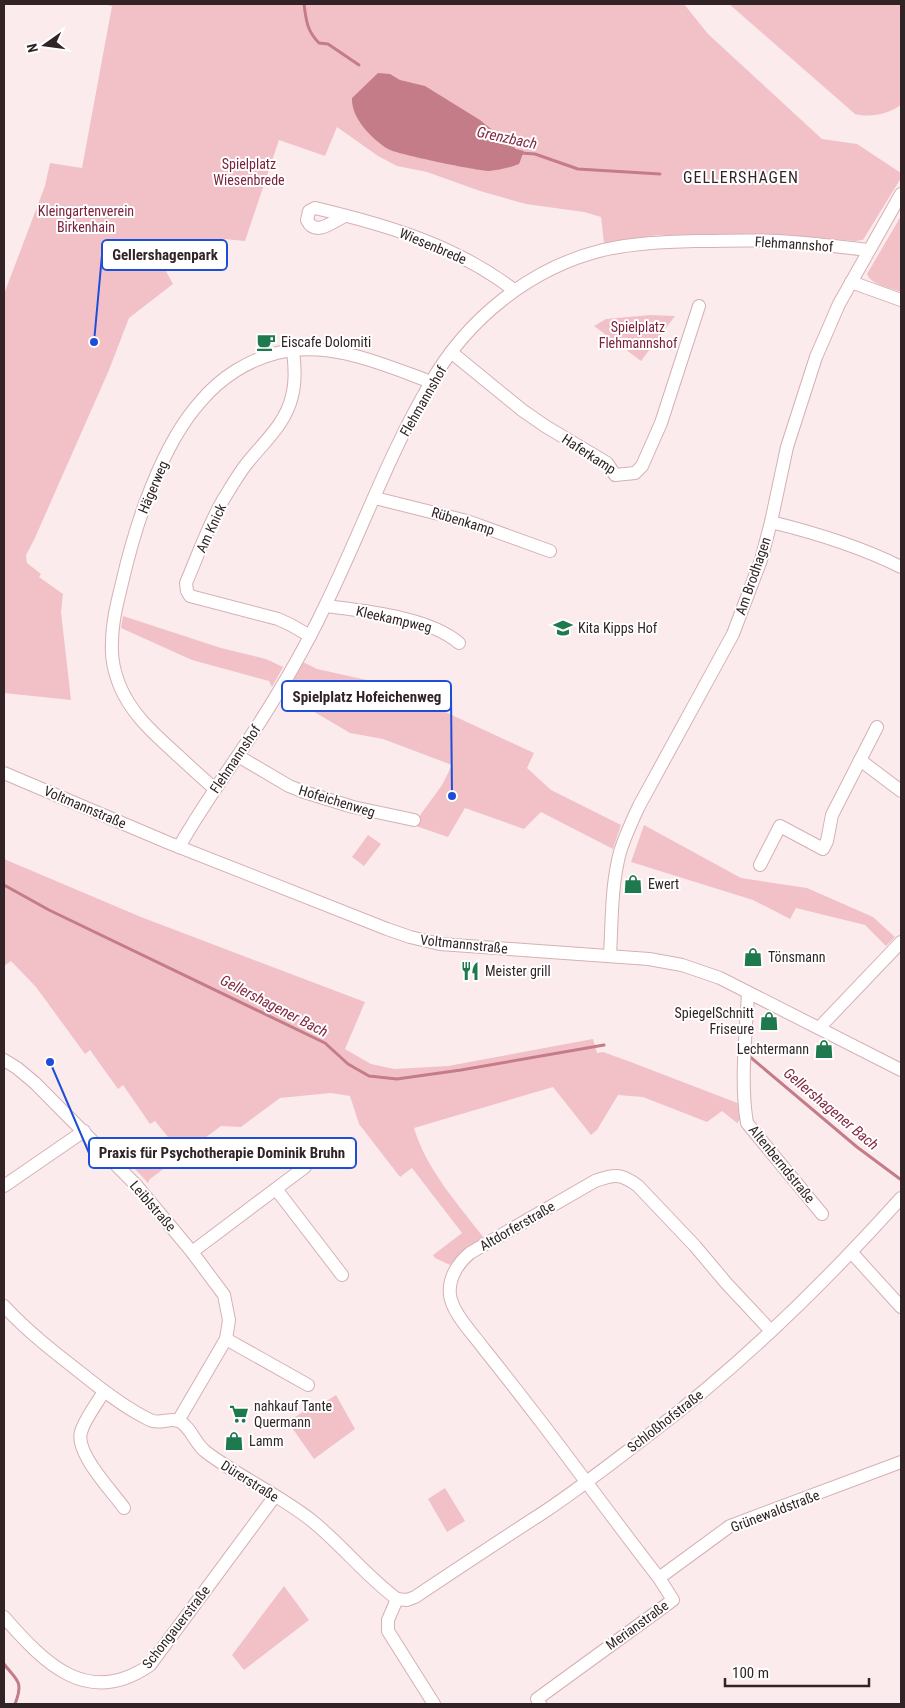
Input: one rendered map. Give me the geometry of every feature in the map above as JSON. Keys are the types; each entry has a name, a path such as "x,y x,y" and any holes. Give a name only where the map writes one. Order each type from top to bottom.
{"street":[{"name":"Am Brodhagen","path":"610,956 614,889 620,852 628,830 639,806 733,634 752,586 771,522 782,466 806,384 826,334 851,282 901,194"},
{"name":"Wiesenbrede","path":"346,216 390,228 442,247 480,267 514,290"},
{"name":"Flehmannshof","path":"178,846 284,683 326,606 404,432 431,382 451,352 478,321 514,290 545,273 603,250 668,241 790,242 868,250"},
{"path":"851,282 901,300"},
{"name":"Haferkamp","path":"451,352 522,410 607,463 616,475 635,473 642,466 661,423 699,306"},
{"name":"Hägerweg","path":"215,789 134,712 125,697 116,673 112,651 112,632 116,608 128,558 143,509 163,463 191,412 210,391 240,368 275,354 318,350 344,353 382,364 431,382"},
{"name":"Am Knick","path":"293,351 295,380 287,413 276,430 247,464 224,500 213,519 186,583 190,596 278,619 310,636"},
{"name":"Rübenkamp","path":"375,498 467,521 550,551"},
{"path":"771,522 821,534 864,549 901,567"},
{"name":"Kleekampweg","path":"326,606 389,616 433,627 449,634 459,643"},
{"path":"760,865 780,826 823,850 827,841 832,815 877,727"},
{"name":"Hofeichenweg","path":"238,756 289,786 304,792 360,809 414,820"},
{"path":"860,760 901,791"},
{"name":"Voltmannstraße","path":"4,773 178,846 410,937 440,944 649,959 682,965 720,978 901,1070"},
{"path":"820,1028 901,942"},
{"name":"Altenberndstraße","path":"748,993 744,1053 745,1113 747,1123 822,1214"},
{"name":"Leiblstraße","path":"4,1060 35,1083 137,1186 192,1252 224,1295 229,1320 226,1339 178,1421"},
{"path":"4,1186 84,1131"},
{"path":"192,1252 305,1167"},
{"name":"Altdorferstraße","path":"585,1482 547,1429 464,1323 452,1303 450,1295 452,1278 462,1260 470,1253 595,1181 611,1175 627,1178 638,1186 695,1246 771,1331"},
{"path":"276,1188 342,1275"},
{"name":"Schloßhofstraße","path":"397,1599 407,1600 415,1597 497,1541 541,1514 686,1406 771,1331 852,1253 901,1198"},
{"path":"852,1253 901,1307"},
{"path":"4,1306 36,1337 104,1391 149,1420 160,1422 178,1421"},
{"path":"226,1339 308,1385"},
{"path":"104,1391 81,1430 81,1445 88,1459 124,1508"},
{"name":"Dürerstraße","path":"178,1421 204,1451 229,1469 275,1496 312,1521 397,1599"},
{"name":"Grünewaldstraße","path":"658,1578 730,1526 901,1462"},
{"name":"Merianstraße","path":"540,1704 537,1699 673,1600 585,1482"},
{"name":"Schongauerstraße","path":"4,1617 50,1665 65,1677 99,1687 127,1681 150,1665 275,1496"},
{"path":"397,1599 388,1620 388,1631 434,1704"}],"green space":[{"path":"101,4 684,4 708,34 822,139 857,144 901,173 901,178 863,240 855,241 786,235 658,235 604,243 601,217 584,212 526,204 480,191 427,172 397,166 378,156 337,127 325,156 279,140 245,241 224,239 223,243 191,249 169,259 162,264 173,284 129,318 109,370 26,555 27,563 41,574 39,577 63,594 61,612 71,700 4,693 4,294 45,186 50,163 82,168 112,6"},
{"path":"729,4 901,4 901,105 891,111 879,114 867,116 855,114"},
{"path":"901,216 901,292 873,281 867,274"},
{"name":"Spielplatz Flehmannshof","path":"650,315 675,316 641,361 594,326 606,319"},
{"path":"123,616 221,648 266,659 283,667 272,687 269,681 192,660 121,628"},
{"path":"303,662 317,669 385,684 534,753 527,768 551,790 621,825 613,849 541,812 524,829 465,808 448,837 413,825 442,785 452,765 383,739 350,733 284,694"},
{"path":"644,825 741,878 807,888 873,917 895,937 886,946 865,925 796,908 790,919 753,900 631,862"},
{"path":"368,835 381,844 364,866 352,857"},
{"path":"4,859 141,917 365,1002 345,1049 371,1064 394,1069 448,1066 593,1039 597,1053 603,1052 740,1104 740,1120 737,1123 722,1111 707,1122 643,1097 618,1095 597,1130 591,1135 553,1087 414,1128 426,1158 484,1238 459,1254 450,1265 435,1258 433,1255 462,1233 412,1168 400,1177 359,1124 350,1096 331,1093 280,1098 241,1127 221,1126 150,1179 148,1183 135,1169 172,1142 155,1121 150,1124 123,1085 118,1089 90,1050 85,1054 36,987 11,961 4,966"},
{"path":"336,1395 355,1429 314,1459 288,1422 311,1406 314,1409"},
{"path":"445,1488 465,1521 447,1532 428,1499"},
{"path":"284,1586 309,1620 244,1670 232,1655"}],"shaded area":[{"path":"378,73 390,74 400,80 425,86 480,120 516,149 524,151 519,164 489,171 421,158 388,149 369,134 355,113 353,106 352,98"}],"waterway":[{"name":"Grenzbach","path":"304,4 306,20 315,39 319,43 328,44 359,65"},
{"name":"Grenzbach","path":"521,153 535,154 578,169 660,174"},
{"name":"Gellershagener Bach","path":"4,885 49,910 325,1043 348,1064 369,1076 397,1079 604,1045"},
{"name":"Gellershagener Bach","path":"749,1056 857,1147 900,1179"},
{"path":"4,1664 18,1682 19,1690 15,1704"}],"place":[{"name":"Gellershagenpark","path":"94,342"},
{"name":"Eiscafe Dolomiti","path":"266,342"},
{"name":"Kita Kipps Hof","path":"563,628"},
{"name":"Spielplatz Hofeichenweg","path":"452,796"},
{"name":"Ewert","path":"633,884"},
{"name":"Tönsmann","path":"753,957"},
{"name":"Meister grill","path":"470,971"},
{"name":"SpiegelSchnitt Friseure","path":"769,1021"},
{"name":"Lechtermann","path":"824,1049"},
{"name":"Praxis für Psychotherapie Dominik Bruhn","path":"50,1062"},
{"name":"nahkauf Tante Quermann","path":"239,1414"},
{"name":"Lamm","path":"234,1441"}],"district":[{"name":"GELLERSHAGEN","path":"741,177"}],"park label":[{"name":"Spielplatz Wiesenbrede","path":"249,172"},
{"name":"Kleingartenverein Birkenhain","path":"86,220"}]}
